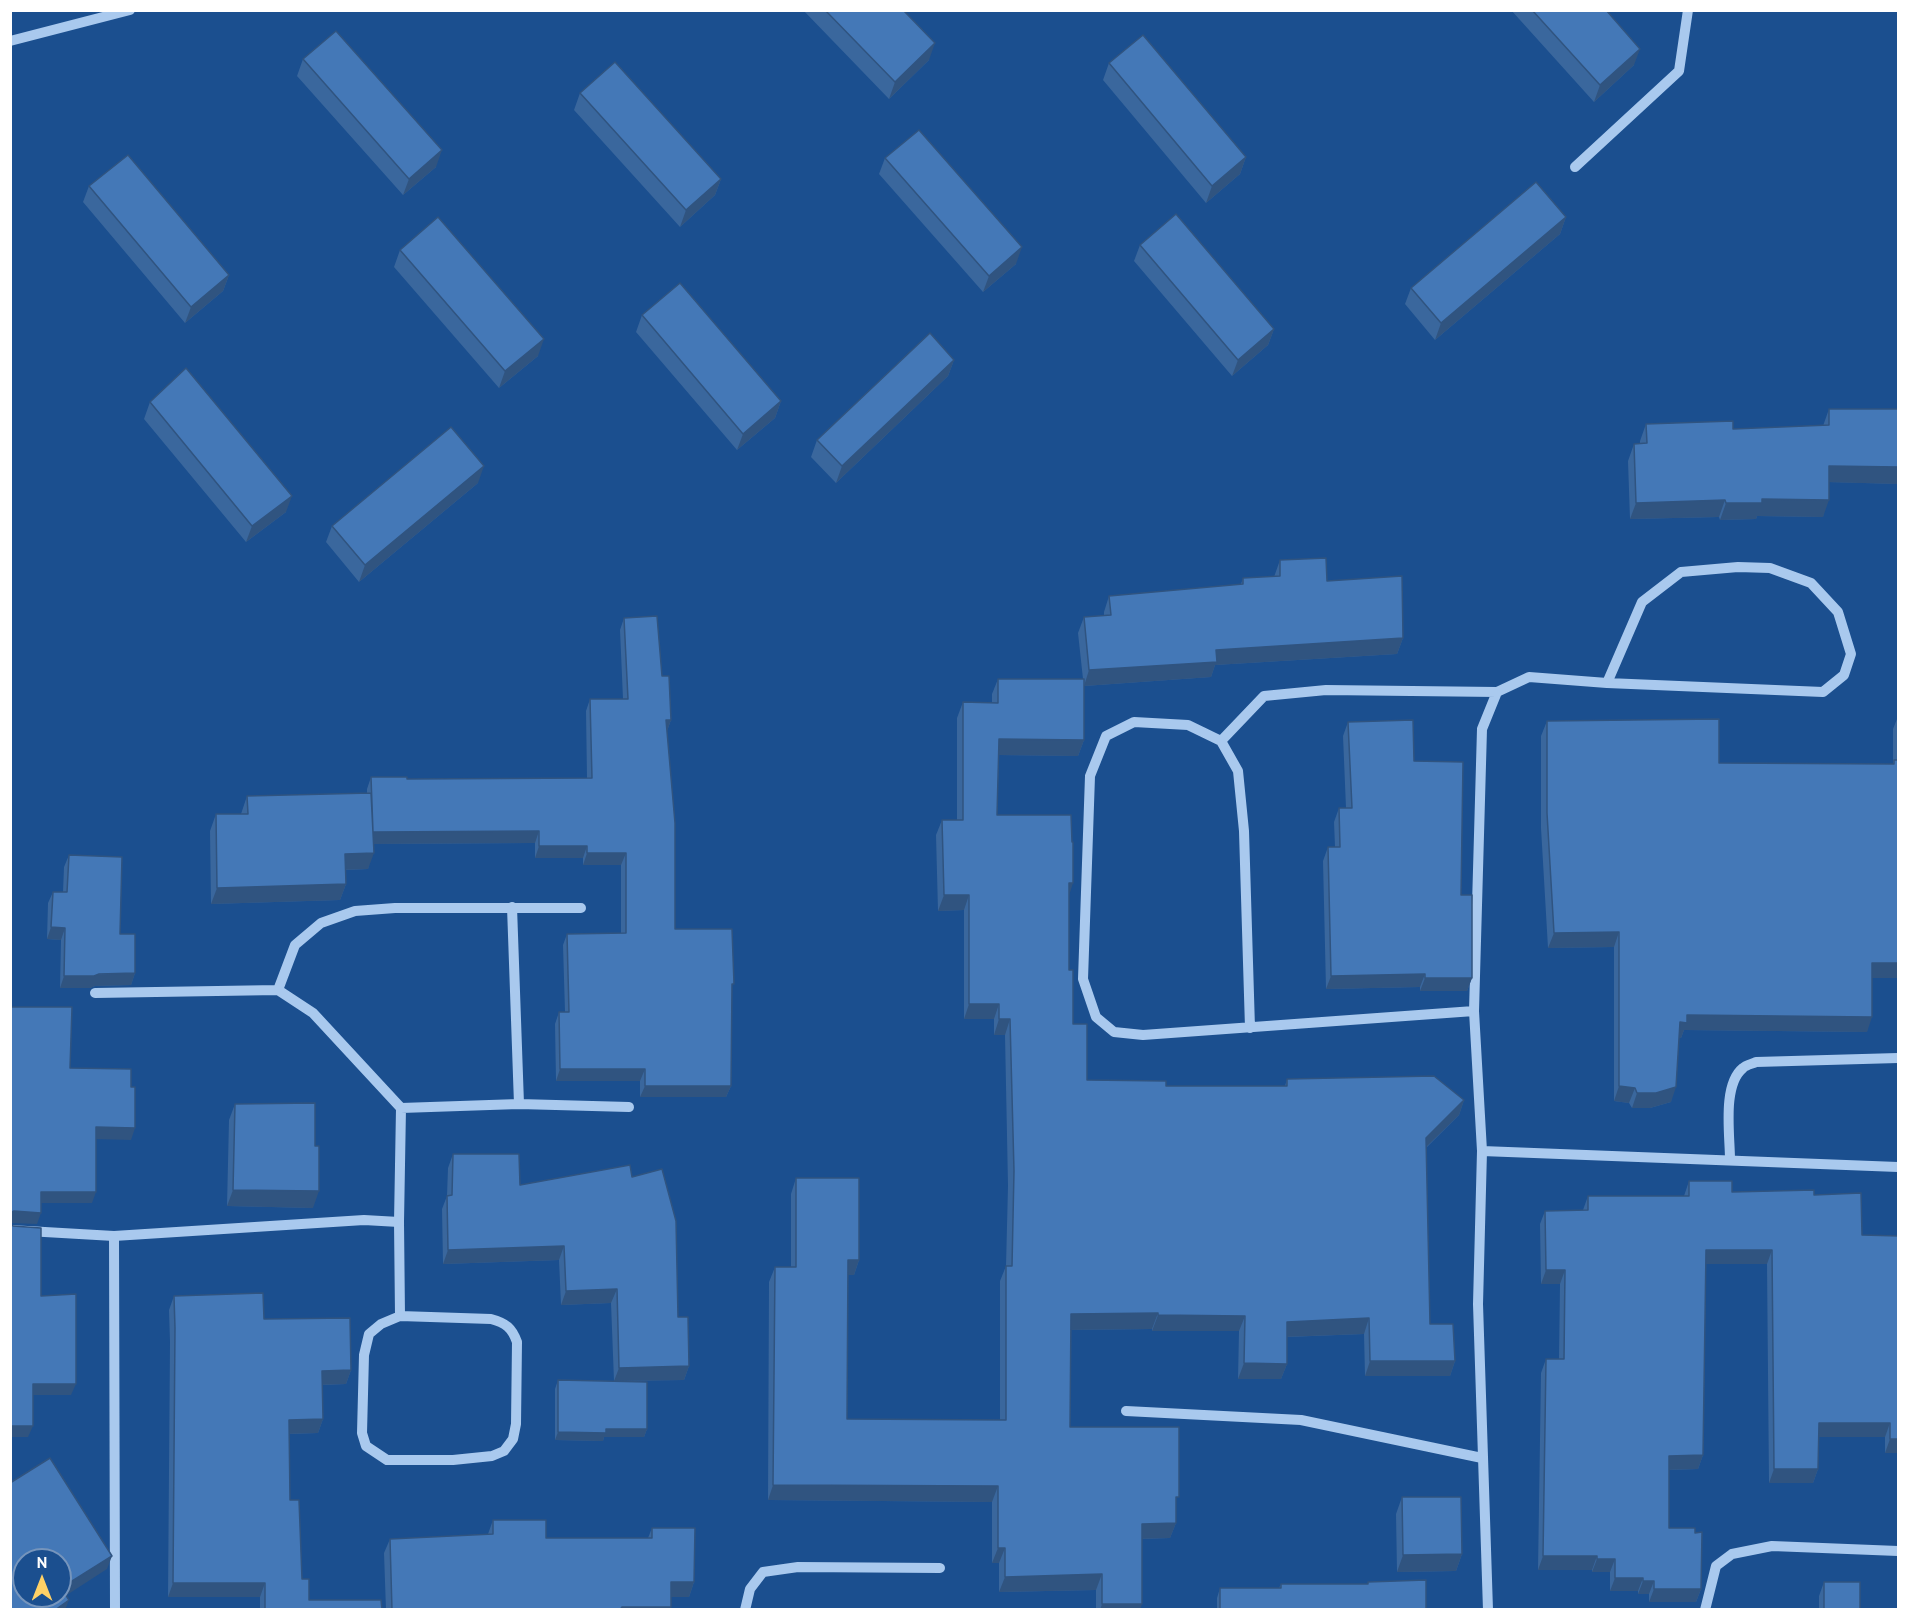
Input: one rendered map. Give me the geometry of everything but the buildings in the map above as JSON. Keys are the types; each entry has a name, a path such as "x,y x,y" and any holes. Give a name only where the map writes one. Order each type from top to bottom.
{"street":[{"path":"10,41 130,10"},
{"path":"1575,166 1679,71 1688,10"},
{"path":"1221,741 1264,696 1326,690 1497,692 1528,677 1606,683 1823,692 1844,675 1851,654 1838,612 1811,583 1770,568 1738,567 1681,572 1642,602 1606,683"},
{"path":"1488,1610 1478,1304 1482,1151 1474,1011 1482,729 1497,692"},
{"path":"1250,1028 1244,831 1238,771 1221,741 1188,725 1134,722 1106,736 1090,776 1083,979 1096,1017 1114,1032 1143,1035 1250,1028 1474,1011"},
{"path":"512,907 519,1104"},
{"path":"278,990 295,945 321,923 355,910 581,908"},
{"path":"94,993 278,990 313,1012 401,1108 400,1316"},
{"path":"1730,1160 1729,1101 1733,1082 1743,1067 1756,1062 1899,1058"},
{"path":"401,1108 519,1104 628,1107"},
{"path":"1482,1151 1899,1167"},
{"path":"10,1230 114,1236 364,1221 399,1222"},
{"path":"114,1236 115,1610"},
{"path":"400,1316 491,1319 504,1323 513,1331 517,1342 516,1424 513,1439 504,1450 492,1456 453,1460 387,1460 366,1446 362,1433 364,1355 369,1334 381,1324 400,1316"},
{"path":"1126,1411 1301,1420 1482,1458"},
{"path":"1705,1610 1716,1566 1732,1554 1772,1546 1899,1551"},
{"path":"745,1610 750,1589 763,1572 798,1567 940,1568"}]}
